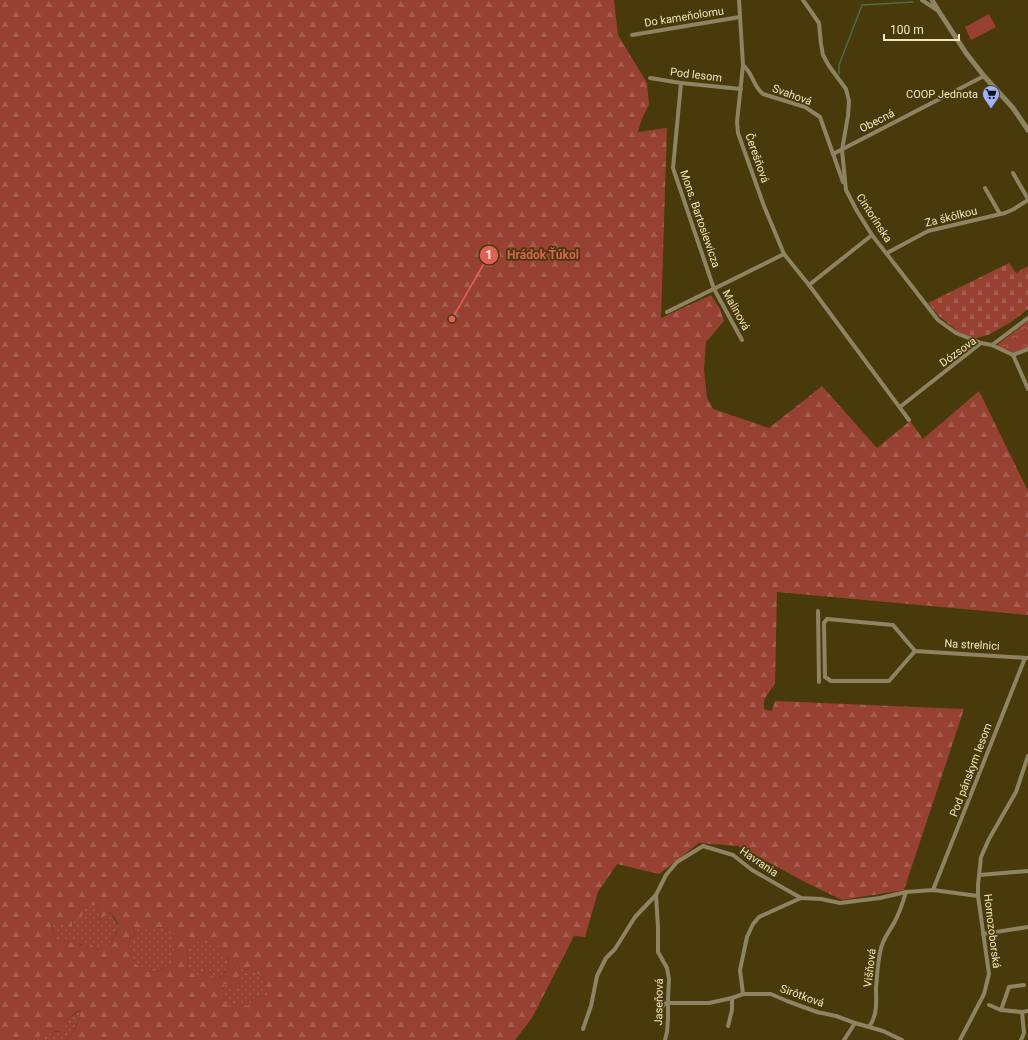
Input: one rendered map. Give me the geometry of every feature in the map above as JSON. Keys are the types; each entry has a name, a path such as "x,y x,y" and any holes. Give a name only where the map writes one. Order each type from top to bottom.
{"street":[{"name":"Čerešňová","path":"739,0 743,65 737,122 738,133 764,206 784,254 809,285 900,407 908,420"},
{"name":"Cintorínska","path":"802,0 819,23 823,55 846,89 850,101 842,150 846,190 872,235 938,320 956,333 981,343"},
{"path":"922,0 938,10"},
{"path":"932,0 966,53 984,76 1013,108 1028,130"},
{"name":"Do kameňolomu","path":"632,35 740,17"},
{"name":"Svahová","path":"743,65 753,77 758,90 762,94 805,107 820,117 846,190"},
{"name":"Obecná","path":"833,154 984,76"},
{"name":"Pod lesom","path":"650,78 681,83 741,89"},
{"name":"Mons. Bartosiewicza","path":"681,83 672,168 714,289"},
{"name":"Za škôlkou","path":"887,253 928,231 1009,212 1028,200 1013,173"},
{"path":"985,188 1000,214"},
{"path":"809,285 872,235"},
{"path":"667,312 784,254"},
{"name":"Malinová","path":"714,289 742,340"},
{"name":"Dózsova","path":"900,407 981,343 992,345 1028,318"},
{"path":"992,345 1013,355 1028,389"},
{"path":"1013,355 1028,348"},
{"path":"818,611 819,682"},
{"path":"827,619 893,625 915,651 889,681 831,682 825,677 824,623 827,619"},
{"path":"818,636 824,636"},
{"name":"Na strelnici","path":"915,651 1026,658"},
{"name":"Pod pánskym lesom","path":"933,890 1026,658"},
{"path":"819,662 825,662"},
{"name":"Hornozoborská","path":"960,1040 984,994 989,974 978,896 981,857 989,839 1016,792 1028,756"},
{"name":"Havrania","path":"583,1029 591,1006 597,976 606,958 614,949 635,917 656,894 666,875 677,862 703,846 733,855 752,870 801,898 821,899 840,903 880,898 906,892 933,890 978,896"},
{"path":"979,875 1028,871"},
{"name":"Višňová","path":"869,1027 873,1022 876,1011 876,988 881,947 895,921 906,892"},
{"name":"Jaseňová","path":"656,894 658,952 667,968 669,979 668,1019 665,1040"},
{"path":"743,994 740,970 747,937 754,924 759,917 801,898"},
{"path":"983,934 1028,927"},
{"path":"1001,1010 1009,987 1024,985"},
{"name":"Sirôtková","path":"668,1003 709,1003 743,994 771,994 817,1012 836,1016 883,1031 902,1040"},
{"path":"728,1026 732,1010 732,998"},
{"path":"661,1009 664,1004 668,1003"},
{"path":"989,1005 1001,1010 1022,1012 1028,1011"},
{"path":"1021,1040 1024,1033 1022,1012"},
{"path":"844,1040 855,1023"}],"green space":[{"path":"0,0 614,0 618,35 647,83 649,104 641,121 638,132 667,128 661,318 711,295 720,309 724,321 706,342 704,369 707,398 713,409 769,428 822,386 877,448 910,421 923,439 979,391 1028,491 1028,615 777,592 775,683 764,700 764,709 772,711 775,701 964,709 904,890 842,900 738,846 699,843 659,874 617,864 598,892 585,937 574,936 532,1018 515,1040 65,1040 74,1030 78,1022 81,1009 62,1023 65,1033 56,1031 41,1035 36,1040 0,1040","holes":["97,905 100,920 110,912 115,918 119,927 115,936 108,945 96,950 88,941 82,946 77,941 57,942 50,922 72,927 73,919 82,917 83,909","133,927 165,928 168,933 174,933 173,939 175,947 171,965 152,971 145,970 138,966 131,956 129,940 135,935","210,937 213,947 223,944 219,951 229,957 226,971 222,976 215,980 206,966 201,981 194,973 189,973 186,966 189,960 186,952 190,945 196,941 201,943","237,962 240,969 246,969 261,976 266,984 267,996 254,998 250,1005 235,1006 232,1009 224,998 224,984 240,988"]},
{"path":"989,14 996,27 971,40 965,27"},
{"path":"1009,263 1016,273 1028,266 1028,309 1011,322 988,335 974,339 963,336 939,316 928,303"},
{"path":"1028,321 1028,349 1016,354 999,347 998,344"},
{"path":"97,905 100,920 110,912 119,927 109,944 97,950 88,948 77,941 57,942 50,921 72,927 73,919 81,911 86,907"},
{"path":"133,927 165,928 168,933 174,933 173,939 175,947 171,965 158,970 148,971 135,963 131,956 129,940 135,935"},
{"path":"210,937 220,942 224,946 229,964 226,971 215,980 206,966 201,981 189,973 186,966 189,960 186,952 193,942"},
{"path":"236,960 240,969 252,971 261,976 266,984 267,996 254,998 250,1005 236,1006 232,1010 225,1001 223,988 224,984 240,988"},
{"path":"82,1009 74,1030 65,1040 36,1040 41,1035 61,1031 62,1023"}],"waterway":[{"path":"839,74 839,65 862,5 913,2"}],"place":[{"name":"COOP Jednota","path":"991,109"},
{"name":"Hrádok Ťúkol","path":"452,319"}]}
